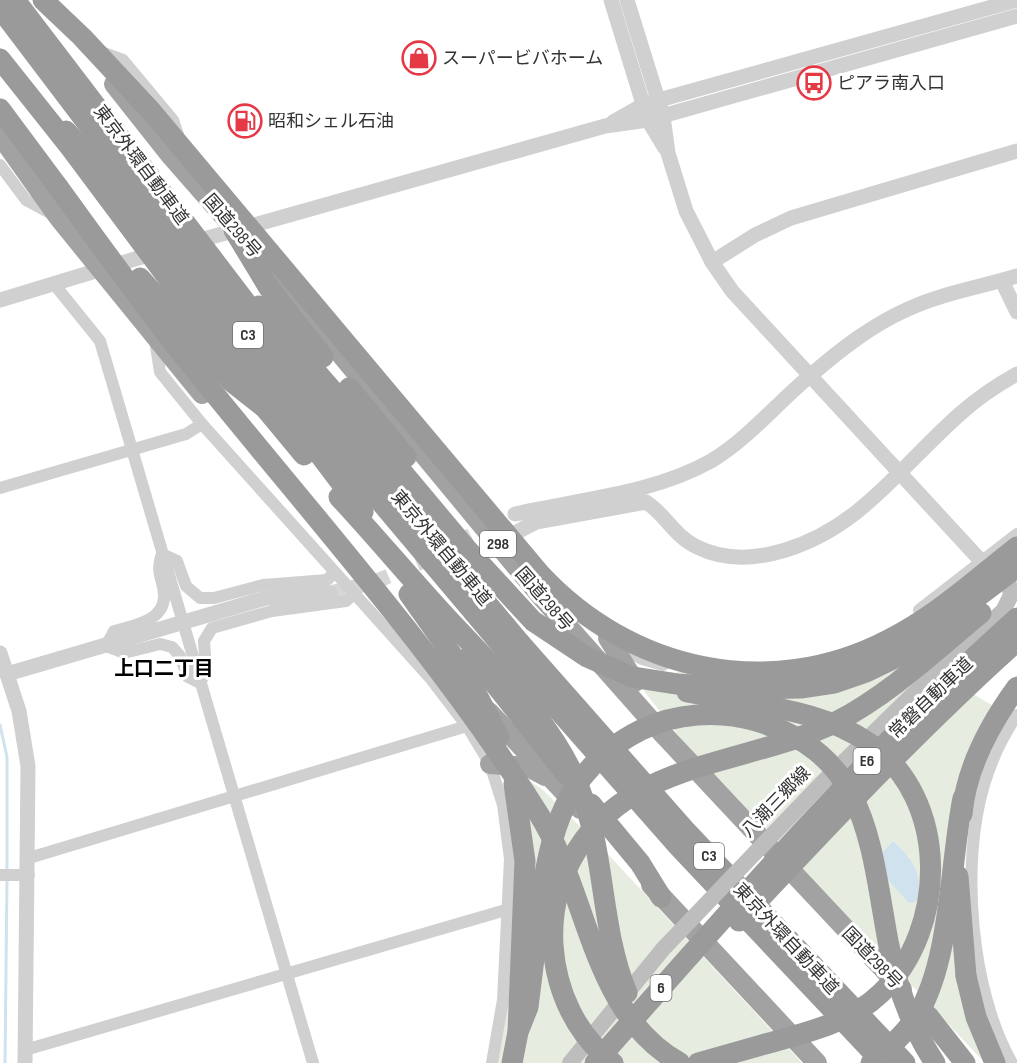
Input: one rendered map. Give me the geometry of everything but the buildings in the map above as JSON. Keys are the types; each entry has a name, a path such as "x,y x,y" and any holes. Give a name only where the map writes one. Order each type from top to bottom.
{"highway":[{"name":"東京外環自動車道","path":"15,0 357,448 514,648 680,847 883,1063"},
{"path":"48,1 151,111 540,574 576,610 606,630 666,657 713,669 773,671 815,666 871,648 908,629 1010,546"},
{"name":"国道298号","path":"48,1 171,156 236,233 271,270 532,585 663,734 928,1016 977,1063"},
{"name":"東京外環自動車道","path":"0,8 281,379 384,506 514,648 905,1063"},
{"path":"0,59 28,91 452,631 640,863 661,897"},
{"path":"0,109 45,170 232,382 271,403 467,676 496,729 519,806 525,861 518,1032 512,1063"},
{"path":"0,135 59,218 155,338 275,481 817,1063"},
{"path":"60,185 182,354 362,571 473,717 546,825 573,882 597,955 615,996 644,1036 666,1055 681,1063"},
{"path":"236,233 269,288 537,616 566,642 607,667"},
{"path":"215,263 258,305 319,372 465,547 522,609 553,637 607,667 632,677 685,692 803,714 854,734 884,756 906,783 921,815 928,847 930,898 923,929 911,956 880,995 851,1014 820,1028 698,1063"},
{"path":"339,497 525,702 560,749 580,788 595,834 610,935 623,983 643,1020 681,1063"},
{"path":"632,677 693,686 765,690 818,686 842,680 883,664 914,646 1017,567"},
{"path":"613,1063 592,1044 571,1014 558,976 554,955 554,913 562,878 584,839 597,823 628,797 661,780 786,742 853,712 889,688 1017,584"},
{"name":"常磐自動車道","path":"731,919 882,745 1012,612"},
{"path":"609,638 663,734"},
{"name":"常磐自動車道","path":"731,919 966,687 1017,641"},
{"path":"871,1063 906,1032 932,984 942,945 963,798 982,746 1017,687"},
{"path":"518,1032 528,1006 546,862 555,828 573,790 604,753 646,728 695,715 731,715 764,723 804,743 838,775 857,803 874,851 888,941 898,982 912,1021 935,1063"},
{"path":"490,764 528,767 559,786"},
{"path":"963,798 958,862 963,955 970,997 994,1063"},
{"name":"6","path":"613,1063 731,919"},
{"name":"6","path":"595,1063 731,919"},
{"path":"928,1016 965,1063"},
{"path":"985,1063 991,1020"}],"main road":[{"path":"1010,546 1012,612"},
{"name":"八潮三郷線","path":"570,1063 663,950 822,783 939,669 1012,612"}],"street":[{"path":"611,0 648,120 668,153"},
{"path":"627,0 659,100 668,153 686,211 712,262 732,291 981,561"},
{"path":"605,126 643,105 659,100 993,3 1017,0"},
{"path":"0,300 101,269 236,233 605,126 663,116 1017,16"},
{"path":"712,262 755,235 791,218 1017,151"},
{"path":"0,165 26,200 59,218"},
{"path":"271,270 305,278 561,591 609,638 642,659 674,667 755,664 820,655 859,642 907,618 981,561 1010,546 1017,534"},
{"path":"515,514 619,494 693,470 733,445 810,375 872,328 909,309 944,296 1017,276"},
{"path":"1002,281 1017,312"},
{"path":"54,284 100,341 313,1063"},
{"path":"155,338 160,372 202,424 431,679 467,726 490,764 503,806 510,859 503,1000 492,1063"},
{"path":"515,533 536,522 646,502 669,527 697,547 732,557 756,557 800,543 846,520 962,412 1017,374"},
{"path":"0,488 186,434 202,424"},
{"path":"162,554 177,561 186,586 200,598 214,598 263,585 327,580 334,573"},
{"path":"106,646 114,631 144,623 161,608 164,595 156,570 162,554"},
{"path":"4,676 266,598 330,593"},
{"path":"200,683 206,671 204,641 212,628 272,611 346,601 354,594"},
{"path":"106,646 124,653 160,644 172,647 180,656 188,677 200,683"},
{"path":"0,653 4,676 21,720 28,766 29,875 25,1057 286,974 509,909"},
{"path":"1012,1063 991,1020 979,974 975,939 973,855 975,822 984,785 994,757 1017,715"},
{"path":"28,858 467,726"},
{"path":"0,875 29,875"}],"shaded area":[{"path":"879,639 1007,714 968,825 964,866 965,928 985,1063 690,750 644,691 680,671 780,665","holes":["893,841 909,857 891,882 879,870 877,858"]},
{"path":"518,774 542,789 604,850 802,1063 497,1063 504,1028 512,956"}],"water":[{"path":"893,841 906,854 915,868 919,884 917,901 909,903 879,870 877,858"}],"waterway":[{"path":"0,725 7,757 7,872"},
{"path":"5,1063 7,879"}],"tunnel":[{"path":"330,593 375,582 421,562 492,524"}],"place":[{"name":"スーパービバホーム","path":"419,58"},
{"name":"ピアラ南入口","path":"814,83"},
{"name":"昭和シェル石油","path":"245,121"}],"district":[{"name":"上口二丁目","path":"164,669"}]}
